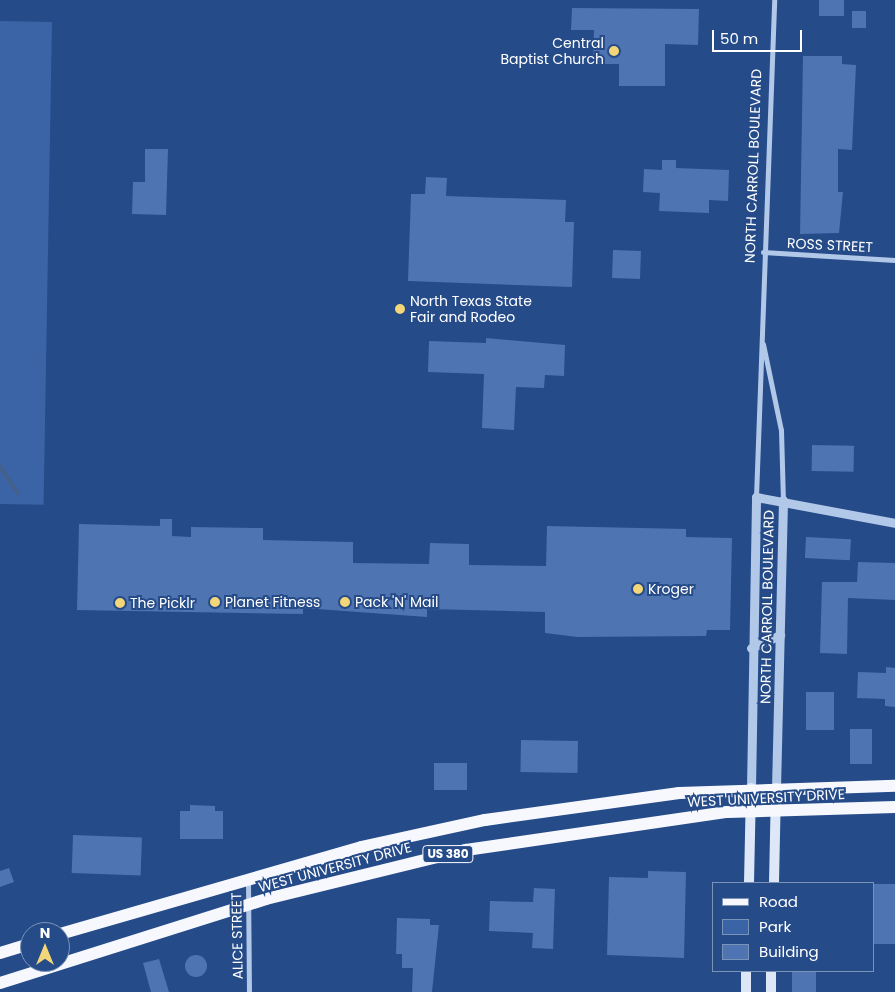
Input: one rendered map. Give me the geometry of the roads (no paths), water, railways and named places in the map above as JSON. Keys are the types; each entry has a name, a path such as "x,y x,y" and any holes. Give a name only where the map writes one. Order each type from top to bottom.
{"main road":[{"name":"WEST UNIVERSITY DRIVE","path":"70,931 361,847 485,820 605,800 751,788 895,786"},
{"name":"NORTH CARROLL BOULEVARD","path":"749,882 751,788"},
{"name":"NORTH CARROLL BOULEVARD","path":"774,882 776,788"},
{"name":"WEST UNIVERSITY DRIVE","path":"0,983 248,905 370,871 466,850 584,830 750,811 895,807"},
{"path":"0,953 20,947"},
{"path":"746,972 746,992"},
{"path":"771,972 771,992"}],"street":[{"name":"NORTH CARROLL BOULEVARD","path":"751,788 752,648 763,252 774,0"},
{"name":"ROSS STREET","path":"763,252 895,260"},
{"name":"NORTH CARROLL BOULEVARD","path":"761,333 781,430 783,500 776,788"},
{"path":"756,497 783,500 895,523"},
{"path":"752,648 780,635"},
{"name":"ALICE STREET","path":"248,880 249,992"}],"waterway":[{"path":"0,466 18,494"}],"place":[{"name":"Central Baptist Church","path":"614,51"},
{"name":"North Texas State Fair and Rodeo","path":"400,309"},
{"name":"Kroger","path":"638,589"},
{"name":"Planet Fitness","path":"215,602"},
{"name":"Pack 'N' Mail","path":"345,602"},
{"name":"The Picklr","path":"120,603"}]}
